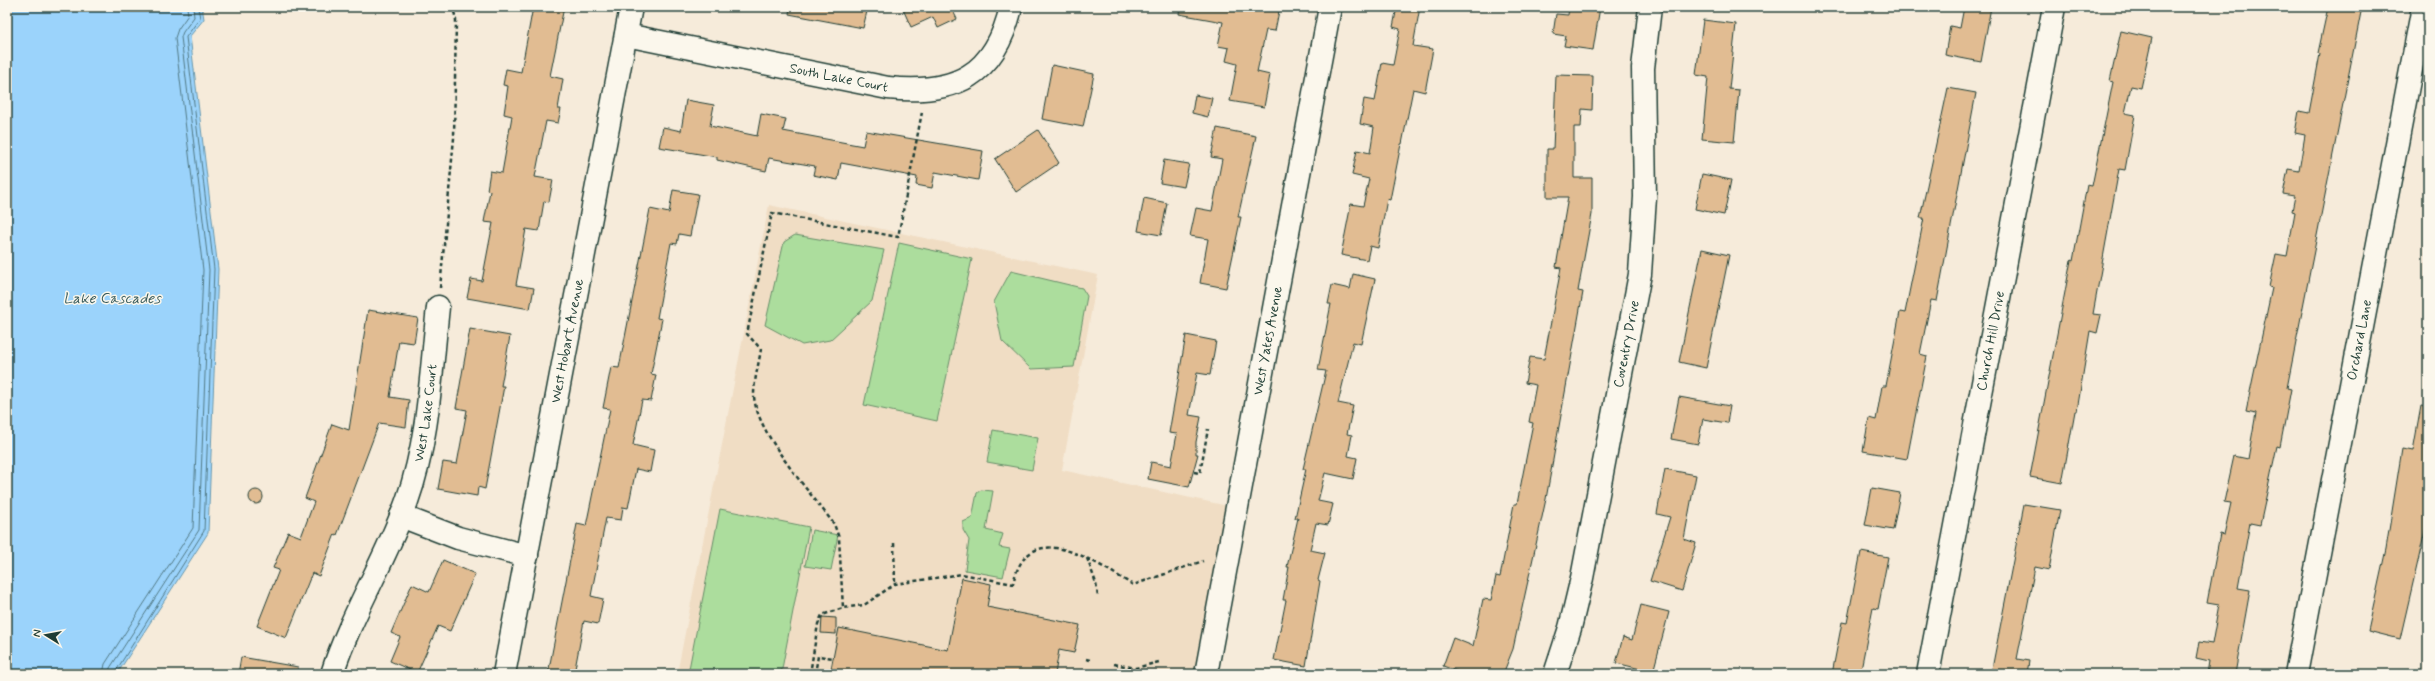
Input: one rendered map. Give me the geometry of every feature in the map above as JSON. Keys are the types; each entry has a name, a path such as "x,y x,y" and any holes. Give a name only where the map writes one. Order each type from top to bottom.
{"street":[{"name":"West Hobart Avenue","path":"504,674 631,7"},
{"name":"South Lake Court","path":"626,35 888,88 927,90 952,84 964,78 984,62 1006,30 1011,7"},
{"name":"West Yates Avenue","path":"1206,674 1330,7"},
{"name":"Coventry Drive","path":"1555,674 1570,628 1582,578 1640,274 1645,197 1643,68 1650,7"},
{"name":"Church Hill Drive","path":"1928,674 2054,7"},
{"name":"Orchard Lane","path":"2296,674 2423,7"},
{"name":"West Lake Court","path":"332,674 401,516 420,450 438,307"},
{"path":"401,516 458,538 527,556"}],"path":[{"path":"438,307 454,138 456,20 453,7"},
{"path":"842,608 839,538 834,524 767,435 757,408 754,394 761,349 747,334 772,213 898,237 922,112"},
{"path":"1194,472 1200,473 1208,429"},
{"path":"894,543 895,584"},
{"path":"810,674 818,624 822,615 842,608 864,605 895,584 962,574 1013,584 1016,568 1031,553 1049,546 1075,551 1133,585 1203,561"},
{"path":"1087,558 1096,583 1098,598"},
{"path":"815,674 818,656 833,658"},
{"path":"1086,659 1090,660"},
{"path":"1114,664 1136,668 1159,662"}],"shaded area":[{"path":"769,205 1098,275 1062,470 1237,508 1206,674 677,674"}],"green space":[{"path":"795,235 884,250 872,301 830,340 802,345 765,325 784,242"},
{"path":"899,243 972,259 937,421 864,405"},
{"path":"1011,271 1082,288 1087,296 1074,367 1031,369 1002,341 994,302"},
{"path":"993,430 1038,438 1032,470 987,462"},
{"path":"981,490 993,491 986,530 1003,534 999,547 1010,549 1003,577 965,570 969,540 963,530 963,522 972,518 977,493"},
{"path":"720,509 809,527 781,674 688,674"},
{"path":"812,530 838,535 831,570 805,566"}],"water":[{"name":"Lake Cascades","path":"7,7 202,7 204,19 190,36 218,269 208,533 117,674 7,674"}],"building":[{"path":"533,7 564,7 550,76 563,79 558,109 561,109 558,123 546,121 535,177 553,180 549,202 544,201 539,231 526,229 516,285 534,288 530,309 467,298 471,279 482,281 493,223 484,222 490,191 487,190 490,171 502,173 512,116 504,114 508,86 503,85 506,69 521,72"},
{"path":"790,7 868,7 863,28 789,14"},
{"path":"902,7 956,7 952,9 957,19 938,28 933,17 911,27"},
{"path":"1180,7 1261,7 1279,11 1275,31 1266,30 1257,72 1270,75 1264,107 1230,101 1237,64 1226,61 1229,48 1218,46 1223,22 1179,14"},
{"path":"1397,7 1420,7 1413,46 1433,49 1425,92 1413,89 1390,200 1387,199 1378,248 1370,246 1367,260 1341,255 1351,204 1363,206 1369,179 1352,175 1357,150 1370,153 1374,127 1360,124 1364,99 1375,101 1382,63 1393,65 1400,29 1393,27"},
{"path":"1569,7 1600,7 1593,50 1564,46 1566,36 1553,34 1556,14 1568,15"},
{"path":"1964,7 1991,7 1981,62 1945,55 1950,26 1960,28"},
{"path":"2328,7 2362,7 2287,388 2291,389 2280,447 2277,446 2260,525 2250,523 2238,588 2250,590 2235,674 2207,674 2209,661 2196,658 2199,642 2212,644 2219,605 2207,603 2220,534 2224,535 2231,503 2224,502 2234,456 2248,459 2256,413 2246,411 2272,288 2269,287 2276,254 2287,256 2295,212 2292,211 2295,196 2283,194 2288,169 2299,171 2305,135 2295,133 2299,111 2309,113 2320,54 2318,53"},
{"path":"1703,20 1736,24 1729,89 1739,90 1734,142 1702,139 1708,77 1696,75"},
{"path":"2121,31 2152,38 2141,88 2131,86 2125,113 2135,115 2125,170 2119,169 2093,314 2101,315 2097,333 2090,331 2077,411 2075,411 2062,483 2030,477 2071,260 2073,261 2087,185 2092,186 2113,82 2110,81"},
{"path":"1052,65 1094,74 1083,127 1042,119"},
{"path":"1556,75 1593,76 1592,110 1582,109 1581,127 1574,127 1574,178 1592,178 1592,214 1578,291 1583,292 1546,499 1513,649 1503,674 1465,674 1443,666 1453,638 1473,646 1483,599 1491,600 1496,576 1500,577 1514,504 1517,504 1533,423 1529,422 1536,385 1525,383 1530,357 1544,359 1561,268 1556,267 1568,197 1547,197 1547,149 1553,149"},
{"path":"1948,88 1976,93 1937,301 1931,300 1920,354 1927,356 1907,459 1863,451 1869,418 1876,420 1882,386 1886,386 1900,312 1905,313 1924,218 1920,218"},
{"path":"1195,95 1212,98 1208,117 1192,113"},
{"path":"686,100 714,105 710,126 757,136 761,114 786,119 783,131 863,146 866,131 983,151 978,180 935,172 932,188 916,185 917,177 841,163 838,180 813,175 815,166 769,158 766,171 717,160 717,157 659,147 663,127 681,131"},
{"path":"1217,128 1256,136 1238,217 1241,217 1226,288 1200,283 1208,239 1190,236 1196,208 1212,211 1222,159 1211,157"},
{"path":"1038,130 1059,163 1016,192 995,159"},
{"path":"1164,160 1189,164 1184,187 1160,183"},
{"path":"1702,174 1731,180 1724,215 1695,209"},
{"path":"673,190 698,194 690,236 679,234 677,244 671,243 657,318 662,319 651,374 656,375 651,401 642,400 633,445 654,450 650,472 636,469 628,508 623,507 621,520 606,518 591,596 603,599 598,624 584,621 574,674 548,674 577,524 586,526 610,409 603,408 611,367 619,368 650,209 669,213"},
{"path":"1144,198 1167,203 1161,235 1138,231"},
{"path":"1702,249 1729,255 1706,368 1679,362"},
{"path":"1353,274 1375,279 1361,344 1353,342 1338,403 1353,406 1347,434 1352,435 1348,456 1357,458 1353,479 1325,473 1318,501 1333,504 1328,525 1316,523 1310,550 1325,553 1318,580 1320,581 1306,666 1274,660 1286,600 1283,600 1289,567 1287,567 1298,518 1295,518 1306,469 1303,469 1326,371 1318,370 1331,304 1328,304 1332,285 1350,289"},
{"path":"368,310 418,318 414,343 399,341 390,397 409,400 406,427 379,423 337,535 335,534 319,576 312,573 286,638 257,626 279,570 273,568 288,532 301,537 314,502 305,498 332,424 349,430"},
{"path":"470,329 510,336 501,386 504,386 485,489 478,487 477,496 438,489 443,462 457,464 467,410 456,408"},
{"path":"1186,335 1216,341 1210,375 1197,373 1189,415 1201,417 1196,442 1196,454 1198,454 1189,487 1148,479 1151,462 1171,466 1177,434 1169,433"},
{"path":"1679,397 1730,406 1727,423 1703,419 1698,444 1671,439"},
{"path":"2421,406 2428,407 2428,518 2400,639 2368,631 2386,549 2402,449 2413,451"},
{"path":"1665,469 1696,475 1684,539 1696,543 1682,591 1650,581 1670,517 1657,514"},
{"path":"1872,488 1900,493 1893,530 1865,525"},
{"path":"253,490 259,490 263,494 263,500 259,504 253,504 249,500 249,494"},
{"path":"2024,504 2060,510 2049,570 2035,567 2017,659 2029,661 2027,674 1991,674"},
{"path":"1861,552 1888,557 1878,609 1873,608 1860,674 1832,674 1842,622 1847,623"},
{"path":"443,560 475,574 450,631 438,626 417,673 390,661 400,637 391,633 412,584 429,592"},
{"path":"962,578 991,584 987,607 1080,625 1074,653 1059,650 1055,674 830,674 839,628 948,650"},
{"path":"1641,605 1669,612 1653,672 1616,663 1623,637 1632,640"},
{"path":"822,617 836,618 836,634 821,633"},
{"path":"241,657 298,667 298,674 238,674"}]}
